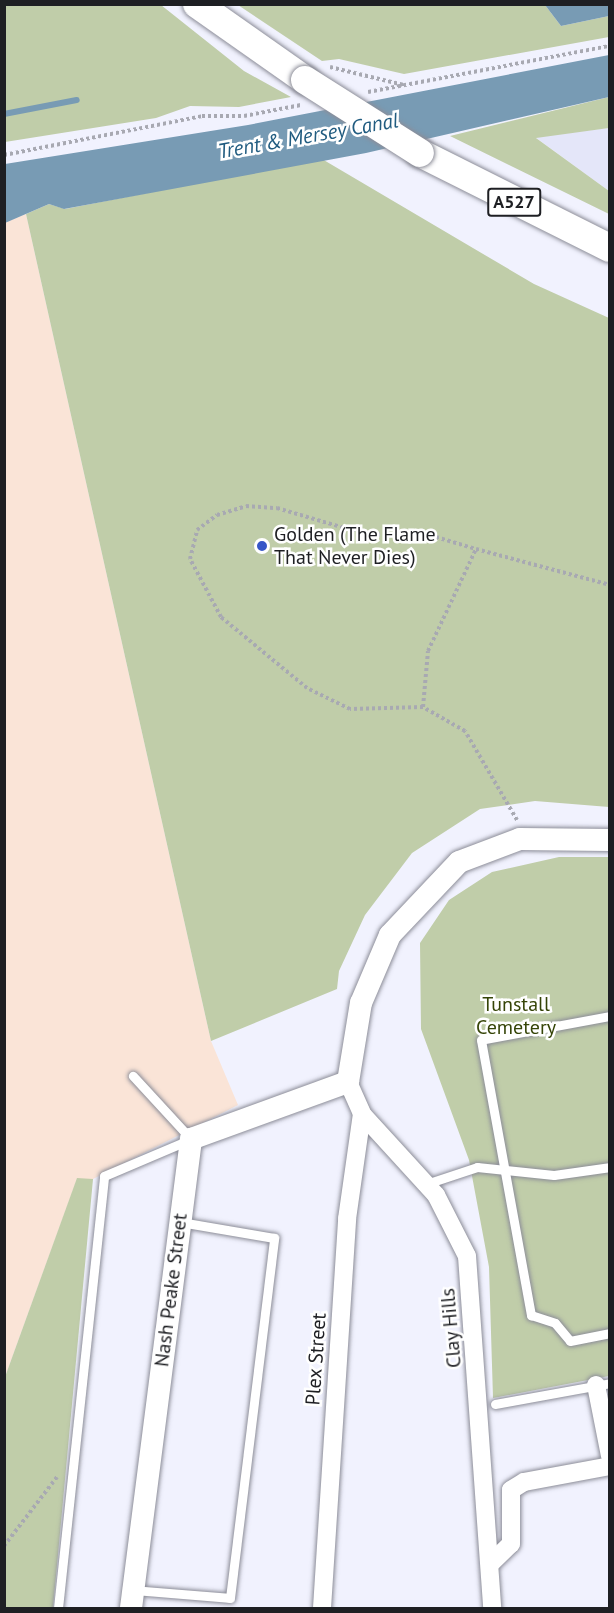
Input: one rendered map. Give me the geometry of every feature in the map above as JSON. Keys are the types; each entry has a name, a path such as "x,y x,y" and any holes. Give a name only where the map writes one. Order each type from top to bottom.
{"main road":[{"name":"A527","path":"197,4 300,77 420,153 609,248"}],"street":[{"path":"190,1139 348,1083 361,1004 390,935 459,862 520,839 609,840"},
{"name":"Clay Hills","path":"348,1083 362,1114 426,1184 467,1256 492,1608"},
{"name":"Plex Street","path":"322,1608 347,1219 362,1114"},
{"name":"Nash Peake Street","path":"132,1599 190,1139"},
{"path":"603,1384 609,1456"},
{"path":"490,1564 511,1544 511,1490 524,1482 609,1466"}],"lane":[{"path":"609,1016 481,1040 531,1315 555,1323 570,1341 609,1333"},
{"path":"58,1608 104,1176 190,1139 133,1076"},
{"path":"426,1184 477,1167 554,1175 609,1167"},
{"path":"132,1599 230,1598 274,1238 180,1222"},
{"path":"495,1404 603,1384"},
{"path":"219,1608 221,1597"}],"path":[{"path":"300,77 345,67 404,85"},
{"path":"520,839 516,816 465,731 423,707 350,709 308,688 221,617 190,559 197,530 217,515 246,506 278,508 365,534 436,537 609,585"},
{"path":"423,707 428,651 476,549"},
{"path":"4,1546 75,1455"}],"shaded area":[{"path":"609,128 609,191 535,137"},
{"path":"26,214 211,1041 238,1105 93,1179 77,1179 5,1377 4,223"}],"green space":[{"path":"5,4 161,5 244,71 291,97 239,107 190,106 156,118 5,142"},
{"path":"238,5 545,5 561,26 609,16 609,37 404,74 339,59 322,61"},
{"path":"609,97 609,128 536,138 609,191 609,214 450,136"},
{"path":"322,159 534,284 609,318 609,807 535,801 480,809 412,853 365,915 339,971 337,989 211,1041 26,214 49,204 65,209"},
{"name":"Tunstall Cemetery","path":"559,857 609,857 609,1376 493,1398 489,1267 469,1160 421,1029 420,943 449,900 492,872"},
{"path":"77,1178 93,1179 53,1608 5,1608 5,1377"}],"water":[{"path":"545,5 609,5 609,16 561,26"},
{"name":"Trent & Mersey Canal","path":"609,55 609,97 366,153 64,209 49,204 5,223 5,164 248,125"}],"waterway":[{"path":"4,114 77,100"}],"place":[{"name":"Golden (The Flame That Never Dies)","path":"262,546"}]}
